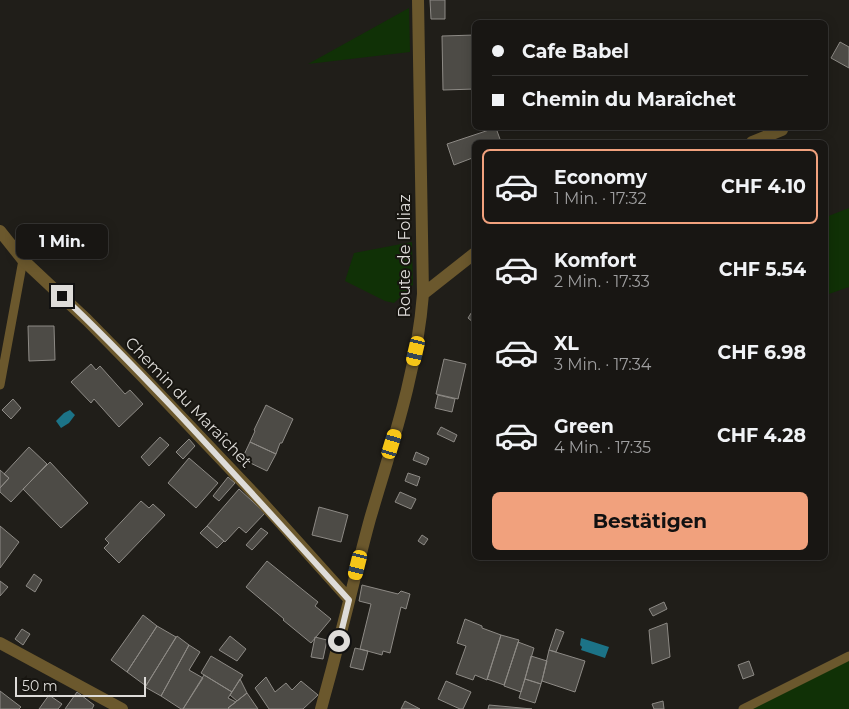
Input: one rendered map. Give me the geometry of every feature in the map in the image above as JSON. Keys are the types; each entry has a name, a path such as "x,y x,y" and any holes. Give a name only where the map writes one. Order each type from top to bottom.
{"street":[{"name":"Route de Foliaz","path":"321,709 362,547 398,426 416,351 420,322 423,294 418,0"},
{"path":"757,140 782,130"},
{"name":"Chemin du Maraîchet","path":"0,231 23,260 87,320 260,500 349,600"},
{"path":"423,294 472,256"},
{"path":"0,643 122,709"}],"lane":[{"path":"0,385 23,260"},
{"path":"743,709 849,656"}],"green space":[{"path":"409,8 410,52 308,64"},
{"path":"849,208 849,287 828,294 828,216"},
{"path":"412,242 413,285 394,303 385,301 345,281 354,253"},
{"path":"849,660 849,709 752,709"}],"water":[{"path":"70,410 75,415 69,423 61,428 56,421"},
{"path":"581,638 609,647 605,658 581,650"}],"building":[{"path":"430,0 445,0 445,19 431,19"},
{"path":"472,35 472,89 443,90 442,36"},
{"path":"840,42 849,47 849,68 831,58"},
{"path":"490,130 497,130 500,140 472,140 472,158 454,165 447,144"},
{"path":"472,312 472,321 468,318"},
{"path":"28,326 54,326 55,360 29,361"},
{"path":"444,359 466,364 458,399 436,394"},
{"path":"91,364 96,370 100,366 125,394 130,390 143,404 119,427 94,399 91,403 71,382"},
{"path":"438,395 455,399 452,412 435,408"},
{"path":"13,399 21,408 11,419 2,410"},
{"path":"266,405 293,419 276,454 250,442"},
{"path":"441,427 457,435 454,442 437,434"},
{"path":"160,437 169,445 149,466 141,457"},
{"path":"189,439 195,446 183,459 176,452"},
{"path":"250,442 276,454 267,471 242,459"},
{"path":"29,447 47,464 11,502 0,492 0,488 9,478 4,474"},
{"path":"416,452 429,458 426,465 413,460"},
{"path":"189,458 218,483 196,508 168,483"},
{"path":"50,462 88,503 61,528 23,489"},
{"path":"0,470 9,478 0,488"},
{"path":"408,473 420,477 417,486 405,481"},
{"path":"228,477 235,483 219,501 213,496"},
{"path":"239,489 265,513 246,533 239,527 225,542 207,526"},
{"path":"400,492 416,499 411,509 395,502"},
{"path":"141,501 149,508 153,504 165,515 119,563 104,548 109,543 105,539"},
{"path":"319,507 348,515 341,542 312,535"},
{"path":"0,526 19,542 0,568"},
{"path":"207,526 224,541 217,548 200,533"},
{"path":"261,528 268,533 252,550 246,545"},
{"path":"422,535 428,539 424,545 418,541"},
{"path":"267,561 318,602 315,606 331,619 311,643 246,587"},
{"path":"34,574 42,580 35,592 26,586"},
{"path":"0,581 8,587 0,596"},
{"path":"362,585 398,594 401,591 410,594 406,609 401,607 390,653 383,651 382,655 360,649 371,604 359,601"},
{"path":"664,602 667,609 653,616 649,609"},
{"path":"143,615 157,626 127,672 111,660"},
{"path":"465,619 501,635 487,680 475,675 473,680 456,674 466,646 457,643"},
{"path":"667,623 670,657 652,664 649,630"},
{"path":"157,626 176,637 146,686 127,672"},
{"path":"22,629 30,634 23,645 15,639"},
{"path":"556,629 564,632 556,652 549,650"},
{"path":"501,635 519,640 504,685 487,679"},
{"path":"177,636 189,645 161,696 145,687"},
{"path":"230,636 246,649 237,661 219,650"},
{"path":"315,637 327,640 323,659 311,657"},
{"path":"518,642 534,648 521,692 504,686"},
{"path":"189,645 200,652 189,670 203,678 183,709 181,709 161,696"},
{"path":"355,648 368,651 363,670 350,667"},
{"path":"549,650 585,661 575,692 542,681"},
{"path":"211,656 243,675 232,692 201,673"},
{"path":"531,656 547,661 541,684 525,679"},
{"path":"749,661 754,675 743,679 738,665"},
{"path":"204,675 232,692 228,698 236,702 229,709 183,709"},
{"path":"266,677 275,692 286,683 292,690 301,681 318,695 303,709 269,709 255,688"},
{"path":"240,679 247,693 237,701 230,695"},
{"path":"525,679 541,684 535,703 519,698"},
{"path":"446,681 471,692 463,709 438,699"},
{"path":"0,691 21,707 19,709 0,709"},
{"path":"77,692 94,705 92,709 65,709"},
{"path":"247,693 258,709 228,708"},
{"path":"49,695 62,704 58,709 39,709"},
{"path":"405,701 420,709 401,709"},
{"path":"663,701 664,709 654,709 652,704"},
{"path":"489,705 532,709 488,709"}],"route":[{"path":"62,296 142,376 260,500 349,600 339,641"}]}
